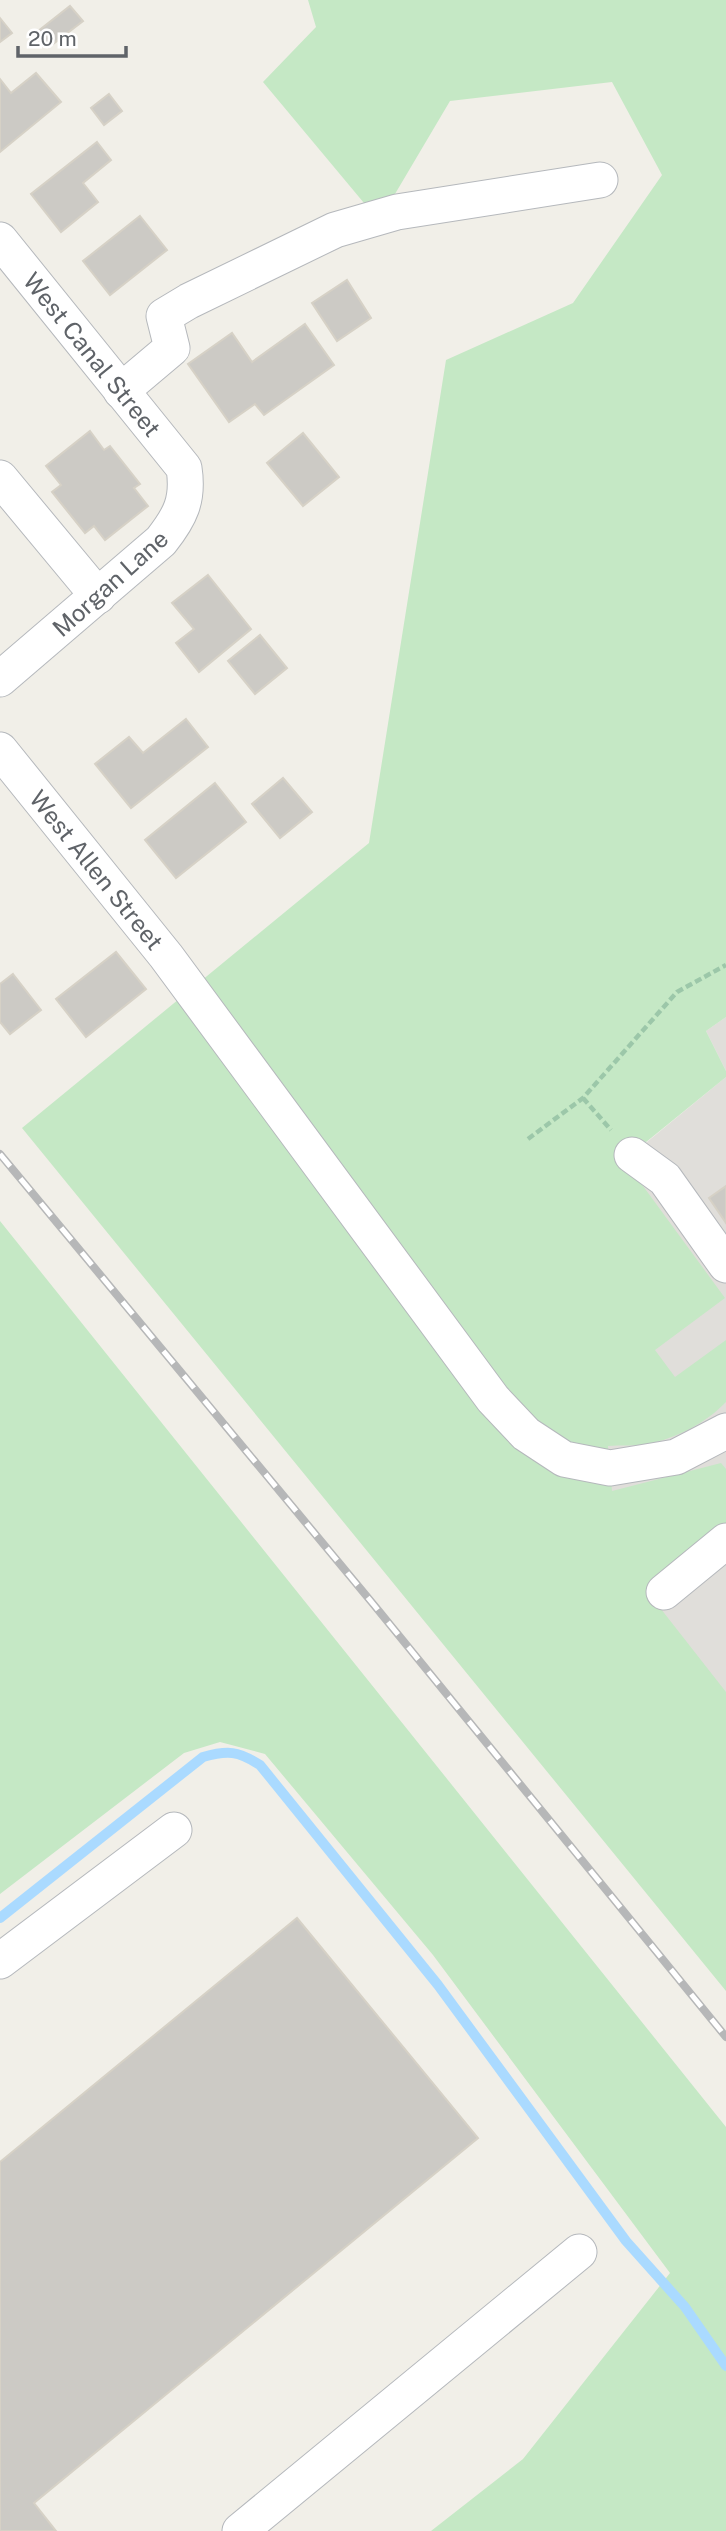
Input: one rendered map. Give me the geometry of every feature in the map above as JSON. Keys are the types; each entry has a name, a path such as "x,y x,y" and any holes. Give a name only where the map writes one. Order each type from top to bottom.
{"street":[{"path":"121,391 172,348 164,316 189,301 335,230 397,212 600,180"},
{"name":"West Canal Street","path":"0,240 184,468"},
{"name":"Morgan Lane","path":"0,679 161,541 176,523 187,487 184,468"},
{"path":"0,478 98,596"},
{"name":"West Allen Street","path":"0,750 166,956 493,1399 526,1434 564,1460 610,1468 676,1457 726,1431"},
{"path":"632,1155 664,1179 726,1265"},
{"path":"664,1592 726,1541"},
{"path":"0,1961 174,1830"},
{"path":"240,2531 579,2252"}],"path":[{"path":"528,1139 583,1098 677,992 726,965"}],"shaded area":[{"path":"726,1017 726,1071 706,1031"},
{"path":"726,1077 726,1762 621,1631 608,1446 624,1161"}],"green space":[{"path":"308,0 726,0 726,1017 706,1031 726,1071 726,1077 624,1160 725,1298 655,1350 675,1377 726,1340 726,1402 700,1423 670,1438 648,1444 608,1446 612,1491 721,1463 726,1469 726,1534 650,1595 726,1692 726,1991 22,1128 369,843 446,360 573,303 662,175 612,82 450,101 379,221 263,82 316,27"},
{"path":"0,1221 726,2127 726,2531 431,2531 523,2459 670,2273 433,1955 265,1754 220,1742 184,1753 0,1894"}],"building":[{"path":"70,6 83,21 49,47 37,32"},
{"path":"0,18 12,33 0,42"},
{"path":"36,73 61,102 0,152 0,79 11,93"},
{"path":"109,94 122,111 104,125 91,108"},
{"path":"97,142 111,160 83,183 98,202 61,232 31,194"},
{"path":"140,216 167,250 110,295 83,261"},
{"path":"347,280 371,318 337,341 312,303"},
{"path":"305,324 334,365 264,415 255,404 229,422 188,364 232,333 252,362"},
{"path":"90,431 104,450 110,446 140,484 134,488 148,506 105,540 94,526 85,533 52,492 61,485 46,466"},
{"path":"303,433 339,477 303,506 267,463"},
{"path":"208,575 251,629 199,672 176,643 194,629 172,603"},
{"path":"260,635 287,668 255,694 228,661"},
{"path":"186,719 208,747 131,808 95,764 129,737 143,753"},
{"path":"283,778 312,812 280,838 252,804"},
{"path":"215,783 246,822 176,878 145,840"},
{"path":"116,952 146,989 86,1037 56,999"},
{"path":"13,974 41,1010 10,1034 0,1022 0,984"},
{"path":"726,1186 726,1223 709,1198"},
{"path":"297,1918 478,2138 34,2503 56,2531 0,2531 0,2162"}],"waterway":[{"path":"0,1918 203,1757 233,1753 260,1765 438,1985 626,2241 685,2307 726,2366"}],"railway":[{"path":"0,1154 374,1605 726,2037"}]}
